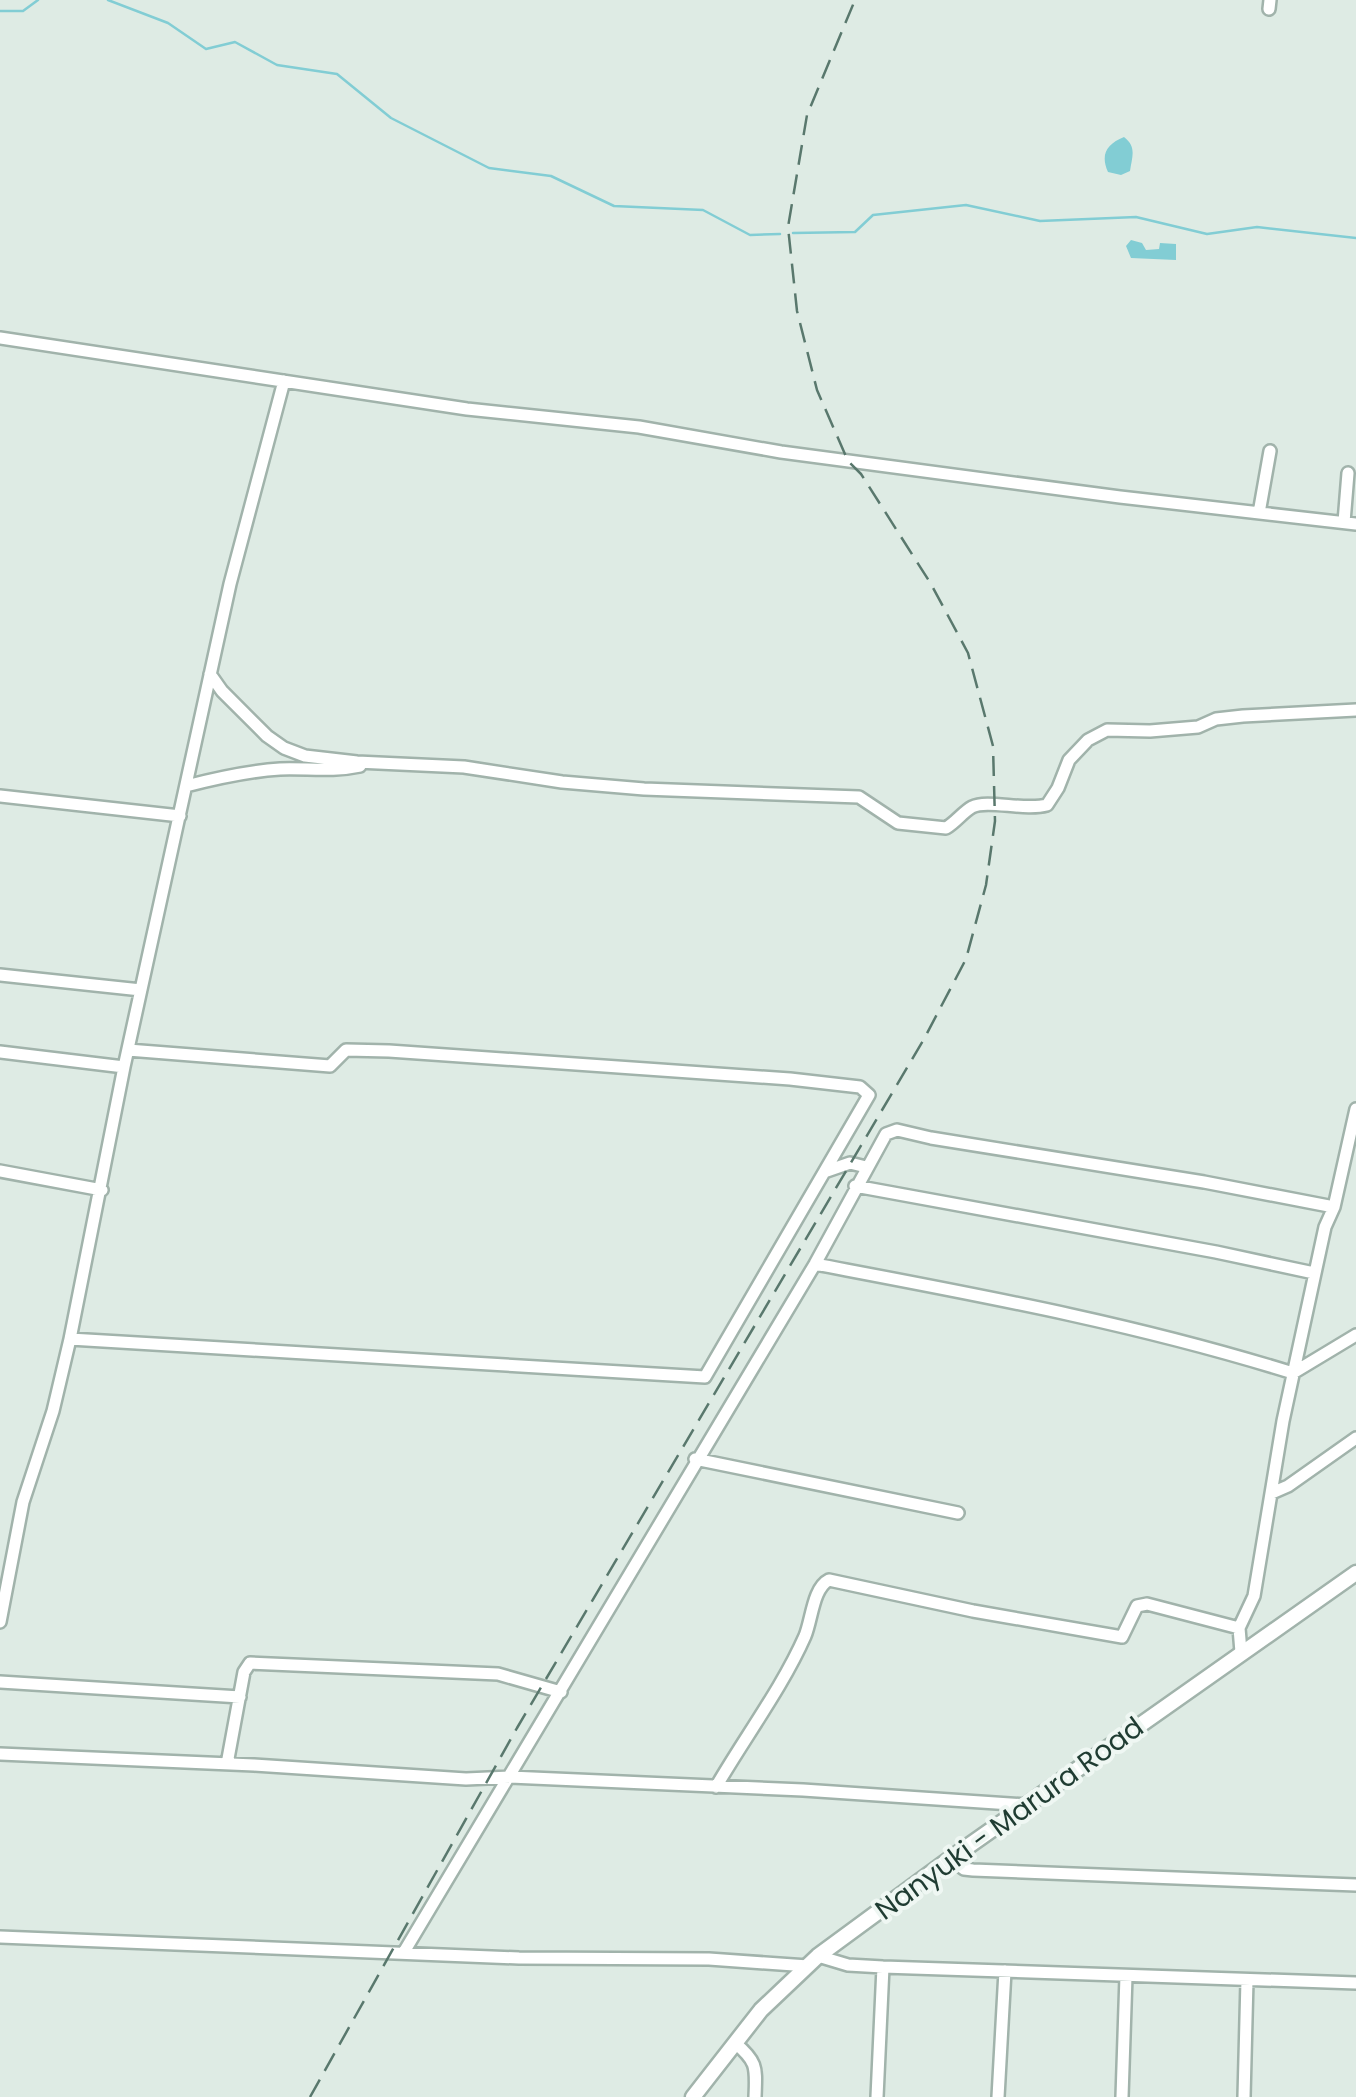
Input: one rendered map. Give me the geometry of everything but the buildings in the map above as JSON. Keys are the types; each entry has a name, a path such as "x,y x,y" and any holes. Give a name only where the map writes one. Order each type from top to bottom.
{"street":[{"path":"0,338 467,409 639,427 848,461 1350,523 1348,473"},
{"path":"0,1622 24,1502 53,1411 70,1338 124,1067 230,584 284,381"},
{"path":"1259,513 1270,451"},
{"path":"210,674 254,724 284,748 304,756 464,767 562,782 656,790 859,797 898,823 946,828 967,809 979,804 1017,809 1047,806 1070,760 1088,740 1107,730 1150,731 1198,726 1227,717 1356,710"},
{"path":"186,786 227,776 282,769 332,772 374,762"},
{"path":"0,796 180,816"},
{"path":"0,976 141,990"},
{"path":"70,1338 705,1377 868,1101 866,1089 716,1073 388,1051 346,1050 330,1066 128,1050"},
{"path":"0,1052 124,1067"},
{"path":"1241,1652 1239,1628 1254,1596 1292,1374 1356,1110"},
{"path":"404,1952 814,1264 886,1134 897,1130 1334,1207"},
{"path":"823,1174 834,1166 850,1163 866,1167"},
{"path":"0,1171 102,1190"},
{"path":"855,1186 1314,1273"},
{"path":"814,1264 1098,1318 1204,1345 1292,1374 1356,1335"},
{"path":"1272,1493 1356,1438"},
{"path":"696,1459 958,1512"},
{"name":"Nanyuki - Marura Road","path":"693,2097 776,1994 813,1961 950,1858 1356,1572"},
{"path":"716,1786 788,1668 812,1619 822,1585 829,1580 972,1612 1122,1637 1137,1606 1147,1604 1239,1628"},
{"path":"227,1764 246,1666 259,1662 481,1672 510,1676 560,1692"},
{"path":"0,1682 240,1697"},
{"path":"0,1754 466,1779 859,1792 1027,1805"},
{"path":"950,1858 964,1870 1356,1885"},
{"path":"0,1936 538,1958 813,1961 883,1967 1356,1983"},
{"path":"877,2097 883,1967"},
{"path":"998,2097 1005,1971"},
{"path":"1122,2097 1126,1976"},
{"path":"1244,2097 1246,1980"},
{"path":"735,2043 756,2067 755,2097"}],"water":[{"path":"1124,137 1132,148 1130,171 1121,175 1108,172 1107,150"},
{"path":"1131,240 1142,243 1146,250 1159,249 1160,243 1176,244 1176,260 1131,258 1126,246"}],"waterway":[{"path":"0,11 23,11 38,0"},
{"path":"108,0 168,23 206,49 235,42 277,65 337,74 391,118 489,168 551,176 614,206 703,210 750,235 780,234"},
{"path":"793,233 855,232 873,215 966,205 1040,221 1136,217 1207,234 1257,227 1356,238"}],"railway":[{"path":"310,2097 517,1728 924,1039 966,959 986,885 995,821 993,746 968,653 931,584 861,474 848,461 817,390 797,311 788,227 807,115 855,0"}]}
